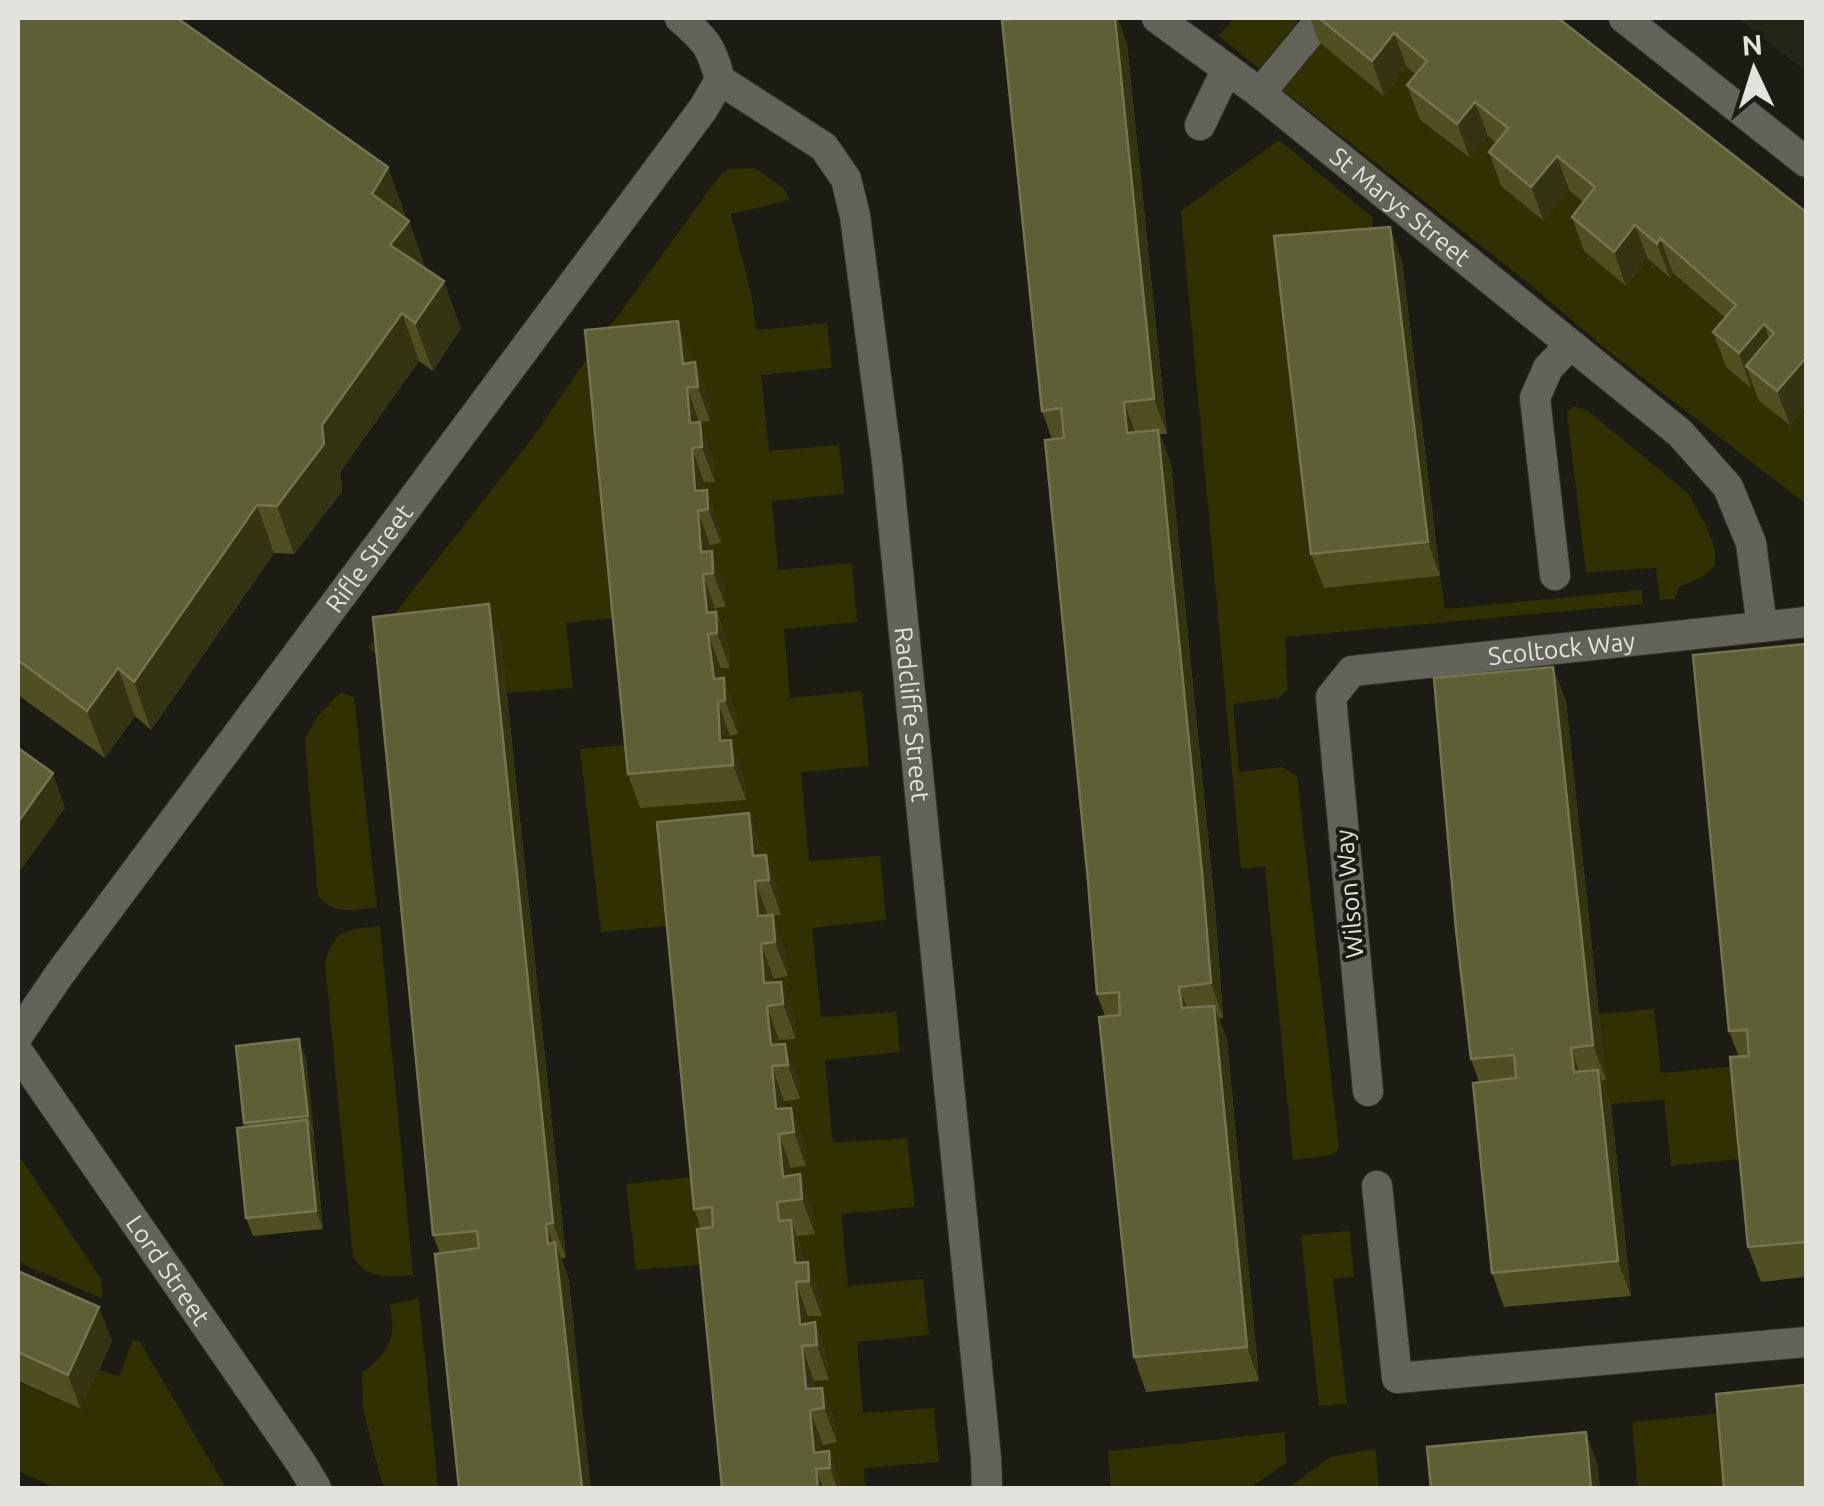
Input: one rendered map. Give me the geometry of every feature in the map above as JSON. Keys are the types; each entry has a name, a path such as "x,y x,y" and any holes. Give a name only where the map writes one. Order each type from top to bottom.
{"street":[{"path":"680,18 705,40 720,80"},
{"name":"St Marys Street","path":"1157,18 1260,93 1680,433 1728,487 1752,543 1762,627"},
{"path":"1260,93 1322,18"},
{"path":"1624,18 1806,162"},
{"path":"1200,125 1227,69"},
{"name":"Rifle Street","path":"18,1035 703,109 720,80"},
{"name":"Radcliffe Street","path":"720,80 824,148 846,179 855,216 889,477 986,1488"},
{"path":"1555,575 1535,398 1548,368 1570,344"},
{"name":"Scoltock Way","path":"1331,696 1352,671 1806,622"},
{"name":"Wilson Way","path":"1331,696 1368,1091"},
{"name":"Lord Street","path":"18,1052 316,1488"},
{"path":"1376,1186 1397,1378 1806,1342"}],"shaded area":[{"path":"1234,18 1300,18 1259,69 1219,36"},
{"path":"1738,18 1806,18 1806,71"},
{"path":"1319,42 1384,95 1407,67 1440,96 1420,120 1469,158 1488,136 1521,162 1543,221 1569,190 1608,222 1626,286 1648,259 1669,278 1673,273 1749,340 1776,358 1806,406 1806,504 1280,88"},
{"path":"1279,140 1372,217 1377,263 1324,588 1440,576 1445,609 1642,590 1643,604 1285,637 1288,690 1278,698 1233,704 1239,772 1282,767 1297,776 1339,1148 1332,1155 1293,1160 1265,866 1241,869 1181,211"},
{"path":"755,168 783,188 790,200 731,214 752,297 756,330 827,323 832,368 761,375 769,451 839,445 844,494 772,501 778,570 852,563 857,622 784,629 790,698 862,691 869,766 801,772 809,861 880,856 886,920 812,928 821,1017 896,1012 900,1052 825,1060 833,1143 907,1138 915,1207 841,1214 848,1286 923,1279 929,1335 857,1342 863,1413 934,1408 939,1462 864,1468 865,1488 826,1487 823,1445 837,1442 835,1422 819,1423 814,1381 829,1379 827,1357 813,1359 808,1316 822,1315 789,1237 815,1233 812,1209 796,1211 791,1168 806,1166 788,1143 779,1040 795,1039 777,1018 774,979 788,976 771,951 768,916 781,914 779,890 676,925 601,932 580,749 634,744 733,775 730,736 738,734 726,714 721,668 729,668 719,647 716,608 726,607 714,587 710,545 720,543 719,525 708,525 699,422 710,421 708,397 623,617 566,623 573,688 507,693 501,639 375,653 368,648 533,437 718,178 728,169"},
{"path":"1572,406 1587,410 1688,493 1707,527 1715,550 1715,566 1679,587 1675,599 1660,600 1656,568 1586,572 1567,413"},
{"path":"341,692 354,697 377,908 337,909 318,895 305,739 318,716"},
{"path":"380,926 413,1275 371,1273 353,1256 325,963 338,937 358,928"},
{"path":"1654,1009 1661,1073 1759,1064 1749,1158 1671,1166 1664,1100 1587,1106 1583,1083 1606,1079 1599,1014"},
{"path":"18,1154 101,1279 103,1299 18,1262"},
{"path":"701,1176 710,1264 636,1270 626,1184"},
{"path":"1350,1231 1354,1277 1333,1279 1347,1404 1319,1406 1301,1235"},
{"path":"419,1299 438,1488 385,1488 363,1410 362,1372 389,1343 390,1304"},
{"path":"133,1340 140,1342 226,1488 56,1488 18,1471 18,1382 81,1409 99,1370 119,1376"},
{"path":"1806,1405 1734,1488 1638,1488 1632,1422"},
{"path":"1285,1432 1286,1463 1251,1488 1111,1488 1108,1451"},
{"path":"1375,1449 1379,1488 1288,1488 1330,1457"}],"building":[{"path":"18,18 177,18 388,167 372,194 409,221 390,245 444,281 415,323 402,313 322,425 324,444 277,506 257,505 134,682 118,668 87,711 18,660"},
{"path":"1115,18 1154,399 1124,402 1127,433 1158,430 1211,983 1179,987 1182,1008 1214,1006 1247,1347 1134,1357 1099,1017 1120,1015 1119,992 1097,994 1045,440 1064,438 1061,408 1042,411 1002,20"},
{"path":"1319,18 1558,18 1806,212 1806,362 1777,391 1746,366 1774,333 1764,324 1739,353 1713,332 1736,305 1660,238 1657,244 1635,225 1614,252 1572,217 1595,187 1557,156 1531,187 1489,152 1508,128 1475,102 1457,124 1407,85 1427,61 1394,33 1372,61"},
{"path":"1390,227 1428,542 1311,554 1274,236"},
{"path":"678,321 683,364 695,362 698,387 687,387 690,423 700,422 702,447 692,448 695,491 707,490 708,509 698,511 701,552 712,551 713,573 703,574 707,613 716,612 717,633 708,634 714,679 724,678 725,700 718,702 720,741 731,740 733,765 628,774 585,330"},
{"path":"489,604 553,1223 546,1224 548,1244 555,1242 582,1488 459,1488 435,1254 479,1248 477,1231 433,1235 373,617"},
{"path":"1806,644 1806,1242 1748,1247 1730,1057 1749,1056 1747,1030 1729,1031 1693,655"},
{"path":"1553,667 1593,1045 1571,1048 1574,1072 1598,1070 1618,1261 1492,1273 1473,1083 1516,1078 1514,1055 1471,1059 1434,678"},
{"path":"18,748 53,773 18,822"},
{"path":"749,813 753,856 766,855 769,880 755,881 758,916 773,915 775,942 761,944 764,983 781,982 783,1004 767,1006 771,1045 785,1044 788,1065 772,1066 776,1109 791,1108 794,1132 779,1134 783,1177 800,1174 802,1199 777,1202 779,1221 791,1220 795,1263 808,1262 809,1281 796,1282 800,1325 815,1322 817,1345 802,1346 806,1389 822,1388 824,1408 810,1410 814,1453 829,1451 830,1468 816,1469 818,1488 722,1488 697,1229 713,1227 712,1207 694,1209 657,822"},
{"path":"299,1039 308,1116 244,1123 236,1046"},
{"path":"307,1120 316,1211 246,1218 237,1128"},
{"path":"18,1271 99,1307 68,1375 18,1352"},
{"path":"1806,1385 1806,1488 1724,1488 1716,1394"},
{"path":"1586,1432 1591,1488 1431,1488 1427,1447"}]}
